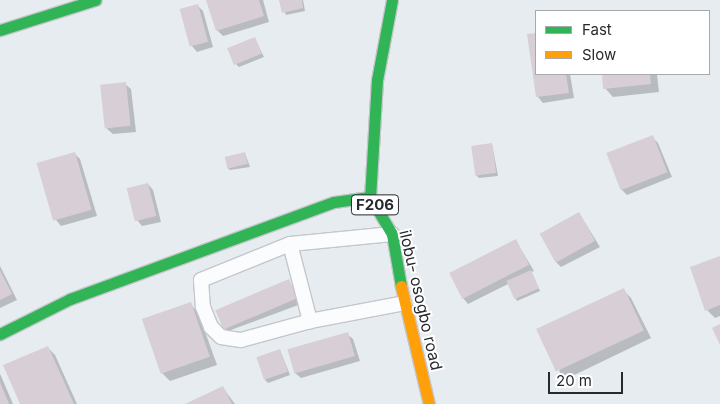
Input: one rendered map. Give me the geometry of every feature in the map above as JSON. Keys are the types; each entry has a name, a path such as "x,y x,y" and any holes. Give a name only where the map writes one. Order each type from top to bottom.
{"street":[{"path":"0,30 95,0"},
{"name":"F206","path":"370,197 377,80 392,0"},
{"path":"0,334 70,299 334,202 370,197"},
{"name":"ilobu- osogbo road","path":"370,197 392,234 404,303 429,404"}],"lane":[{"path":"392,234 290,244 200,280 203,307 211,328 222,337 241,340 310,321 404,303"},
{"path":"290,244 310,321"}],"building":[{"path":"206,0 259,0 264,16 216,31"},
{"path":"279,0 302,0 303,8 282,13"},
{"path":"198,4 208,42 190,47 180,9"},
{"path":"535,33 535,75 566,75 569,93 536,97 527,34"},
{"path":"255,37 262,54 234,65 227,48"},
{"path":"602,75 650,75 651,84 603,89"},
{"path":"126,82 131,126 105,128 100,85"},
{"path":"653,135 667,172 621,190 606,153"},
{"path":"492,143 496,173 475,176 471,146"},
{"path":"75,152 92,210 53,221 37,163"},
{"path":"245,152 248,164 228,169 225,157"},
{"path":"148,183 156,216 135,221 127,188"},
{"path":"579,212 595,241 556,263 540,234"},
{"path":"516,239 529,265 462,299 449,273"},
{"path":"720,256 720,305 705,311 690,267"},
{"path":"0,270 12,294 0,300"},
{"path":"531,270 539,288 514,299 506,281"},
{"path":"289,279 297,298 224,330 215,310"},
{"path":"624,288 644,331 556,372 536,329"},
{"path":"191,302 210,357 161,374 142,319"},
{"path":"720,324 720,345 712,328"},
{"path":"348,332 355,356 294,373 287,349"},
{"path":"48,346 74,404 20,404 3,365"},
{"path":"280,349 288,372 264,380 256,357"},
{"path":"0,382 9,404 0,404"},
{"path":"223,386 232,404 185,404"}],"traffic: fast":[{"path":"0,30 95,0"},
{"path":"392,0 377,80 370,197 392,234 401,286"},
{"path":"0,334 70,299 334,202 370,197"}],"traffic: slow":[{"path":"401,286 429,404"}]}
